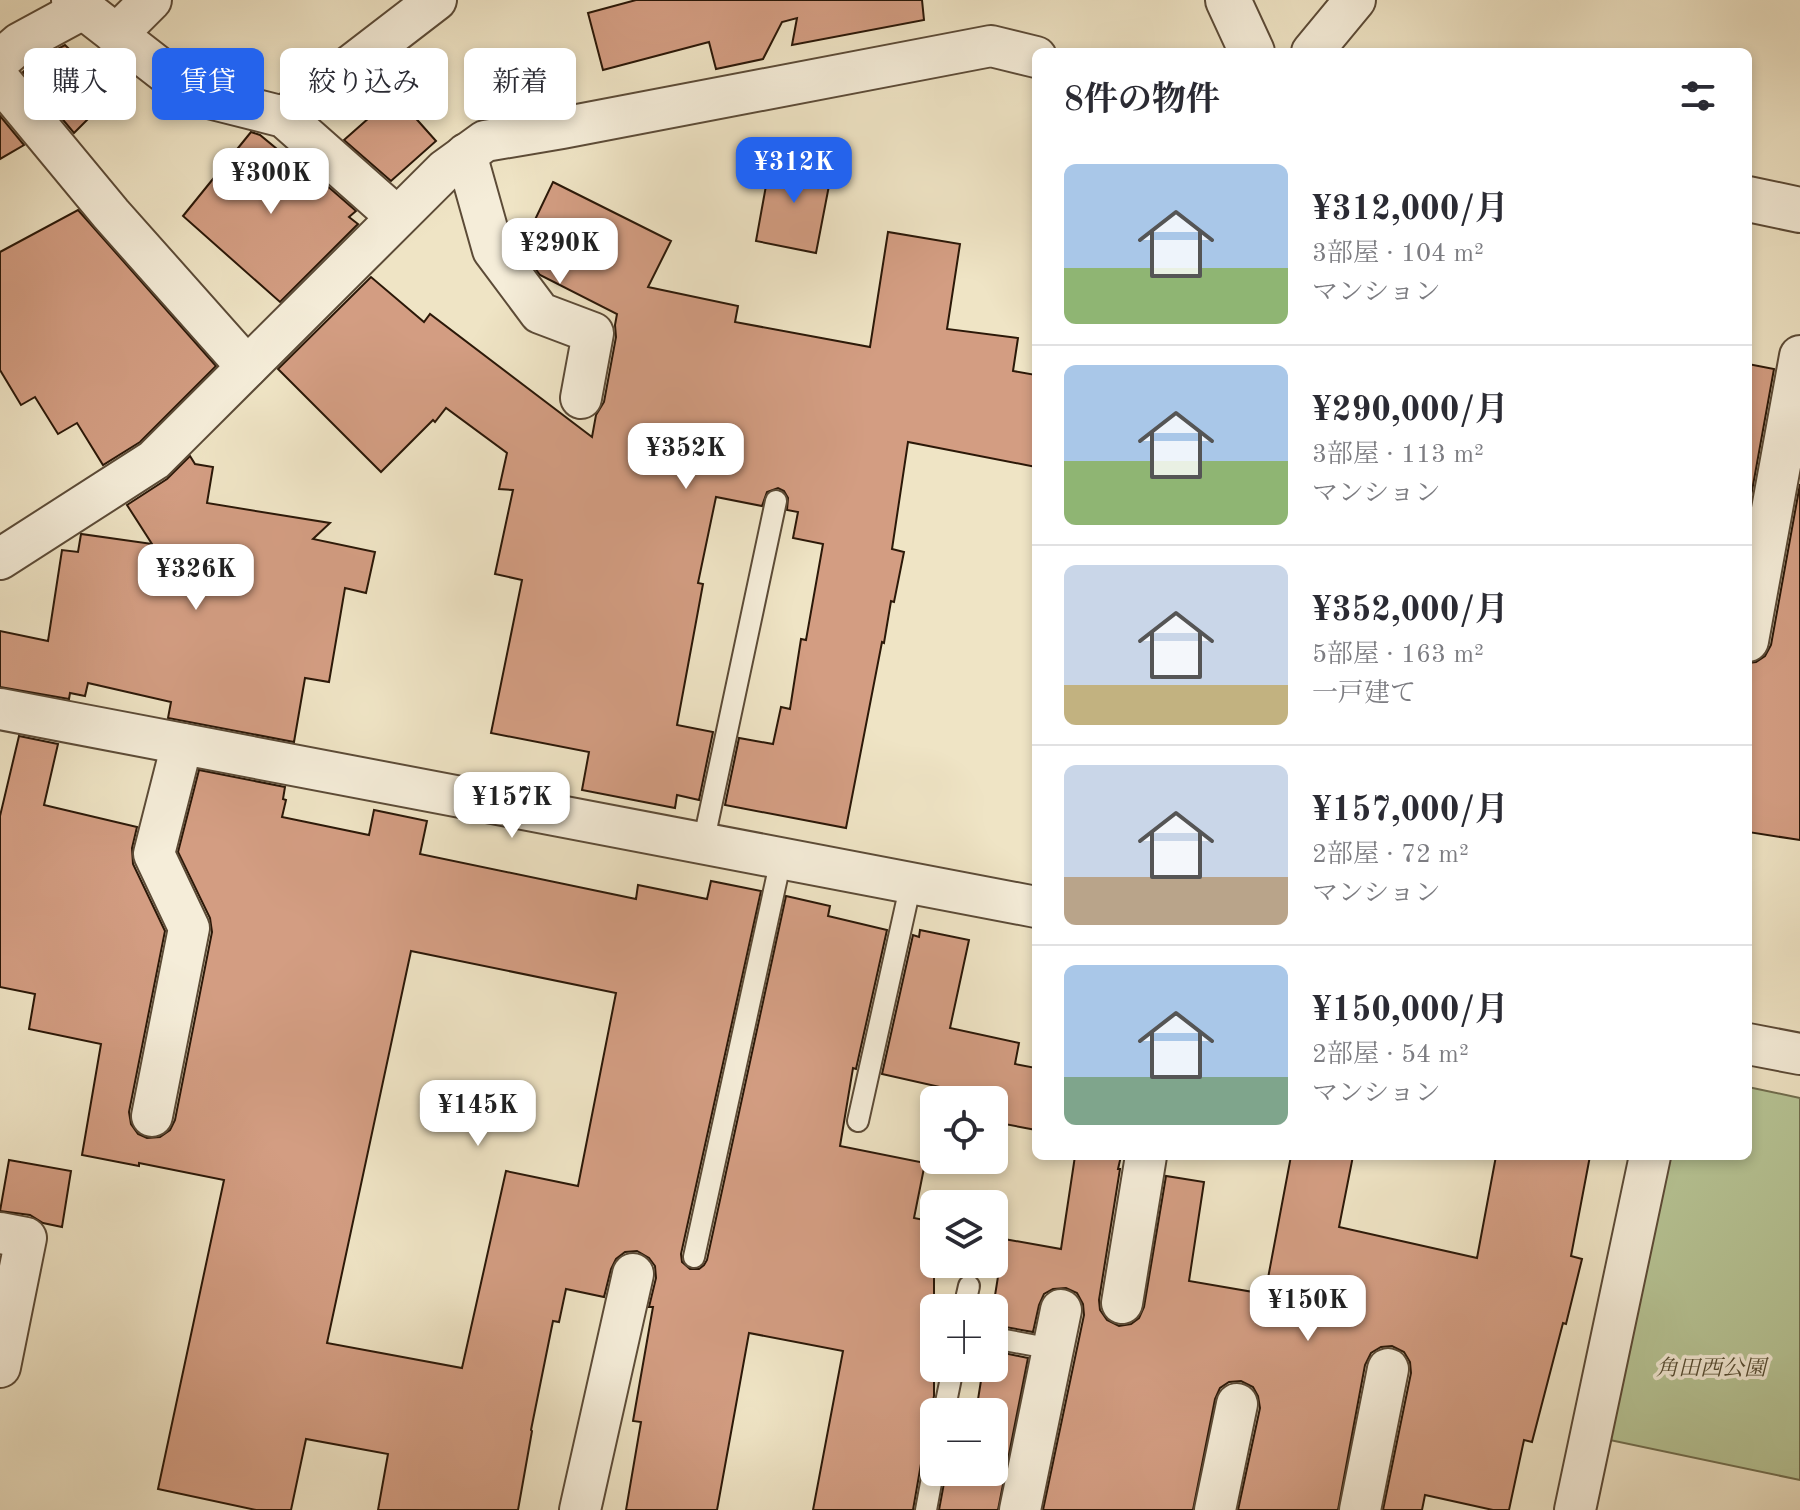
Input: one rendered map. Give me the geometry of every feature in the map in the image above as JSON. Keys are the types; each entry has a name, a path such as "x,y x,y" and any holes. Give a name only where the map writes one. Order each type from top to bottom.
{"street":[{"path":"116,35 151,0"},
{"path":"374,48 436,0"},
{"path":"1228,0 1250,48"},
{"path":"1315,48 1355,0"},
{"path":"0,60 78,4 193,94 280,116"},
{"path":"0,559 154,460 445,170 485,141 991,46 1032,56"},
{"path":"0,80 111,214 247,367"},
{"path":"287,120 397,217"},
{"path":"466,154 493,250 540,313 593,333 581,398"},
{"path":"1752,200 1800,210"},
{"path":"1752,619 1800,356"},
{"path":"0,709 1032,906"},
{"path":"152,1116 189,928 154,854 182,744"},
{"path":"1752,1045 1800,1054"},
{"path":"1122,1303 1145,1160"},
{"path":"1575,1510 1649,1160"},
{"path":"0,1233 26,1238 0,1367"},
{"path":"580,1510 633,1274"},
{"path":"1020,1510 1061,1310"},
{"path":"1360,1510 1388,1369"},
{"path":"1215,1510 1237,1404"}],"lane":[{"path":"703,844 776,501"},
{"path":"694,1257 781,859"},
{"path":"858,1121 911,883"},
{"path":"967,1294 969,1286"},
{"path":"1008,1341 1053,1349"},
{"path":"926,1510 930,1486"}],"green space":[{"name":"角田西公園","path":"1752,1088 1800,1098 1800,1480 1605,1439 1663,1160 1752,1160"}],"building":[{"path":"636,0 922,0 924,20 792,45 797,18 782,22 763,59 716,69 709,42 603,70 588,13"},
{"path":"0,116 24,145 0,159"},
{"path":"63,120 87,120 74,133"},
{"path":"367,120 417,120 436,141 391,181 344,140"},
{"path":"251,132 260,135 306,173 309,170 356,211 349,217 358,224 280,302 183,216"},
{"path":"771,158 832,170 816,253 756,241"},
{"path":"553,182 671,241 648,287 738,306 735,322 870,347 888,232 960,244 947,329 1018,338 1013,371 1032,374 1032,466 908,442 892,549 904,552 882,642 846,828 725,805 739,738 773,744 781,707 790,709 801,639 806,640 823,544 793,538 798,512 787,510 788,498 784,491 778,488 767,492 762,506 716,497 698,583 703,584 677,725 713,732 699,800 677,795 675,808 582,790 589,752 491,733 522,580 495,574 513,490 499,489 507,453 446,408 381,472 278,369 371,277 424,322 430,314 592,437 596,415 604,402 617,314 540,275 521,249"},
{"path":"78,210 216,366 140,442 103,465 77,423 58,434 35,397 21,405 0,370 0,252"},
{"path":"1752,365 1774,369 1752,491"},
{"path":"190,456 195,464 213,467 207,503 330,523 313,539 375,552 366,593 345,588 329,682 305,678 294,742 168,718 171,702 88,683 85,696 70,693 69,699 0,687 0,631 48,641 62,550 78,552 81,534 152,544 127,505 167,479"},
{"path":"1800,484 1800,840 1752,833 1752,662 1765,656 1771,645"},
{"path":"19,736 58,744 44,805 137,827 132,848 133,864 165,931 129,1112 131,1124 138,1134 147,1138 160,1137 170,1130 175,1120 212,932 210,918 178,852 199,770 285,787 282,817 369,835 374,810 427,821 420,854 636,899 638,885 707,899 711,881 761,891 681,1254 682,1262 690,1269 699,1269 707,1260 786,896 830,906 828,916 887,930 856,1069 853,1068 840,1146 920,1162 920,1174 923,1174 914,1218 920,1219 920,1278 934,1278 934,1294 920,1294 920,1382 934,1382 934,1396 920,1398 920,1470 913,1510 813,1510 843,1351 749,1333 717,1510 626,1510 641,1422 633,1421 656,1278 655,1266 637,1251 625,1252 616,1259 604,1297 566,1289 559,1322 553,1321 518,1510 378,1510 388,1454 306,1439 291,1510 256,1510 158,1489 224,1180 82,1155 101,1044 29,1029 35,994 0,987 0,816","holes":["411,951 616,993 578,1186 506,1171 462,1368 327,1343"]},
{"path":"920,930 969,940 950,1028 1019,1043 1015,1064 1032,1067 1032,1129 1008,1125 1008,1086 935,1086 882,1074 913,935 919,937"},
{"path":"9,1160 71,1171 62,1227 43,1223 30,1215 0,1211"},
{"path":"1074,1160 1120,1160 1099,1300 1100,1310 1107,1320 1119,1326 1131,1324 1139,1318 1144,1307 1166,1176 1204,1182 1189,1281 1265,1294 1290,1160 1352,1160 1339,1227 1477,1258 1495,1160 1589,1160 1571,1256 1582,1259 1532,1442 1524,1440 1509,1510 1493,1510 1425,1495 1422,1510 1383,1510 1411,1373 1410,1362 1404,1352 1392,1346 1381,1347 1371,1353 1365,1365 1338,1510 1238,1510 1260,1408 1253,1387 1241,1381 1229,1382 1220,1388 1215,1399 1193,1510 1043,1510 1084,1315 1083,1304 1077,1293 1066,1288 1053,1289 1044,1294 1033,1332 1008,1328 1008,1294 995,1294 998,1278 1008,1278 1008,1240 1061,1249"},
{"path":"1008,1354 1028,1358 1008,1459 1008,1398 978,1398 981,1382 1008,1382"},
{"path":"943,1486 1003,1486 998,1510 939,1510"}]}
